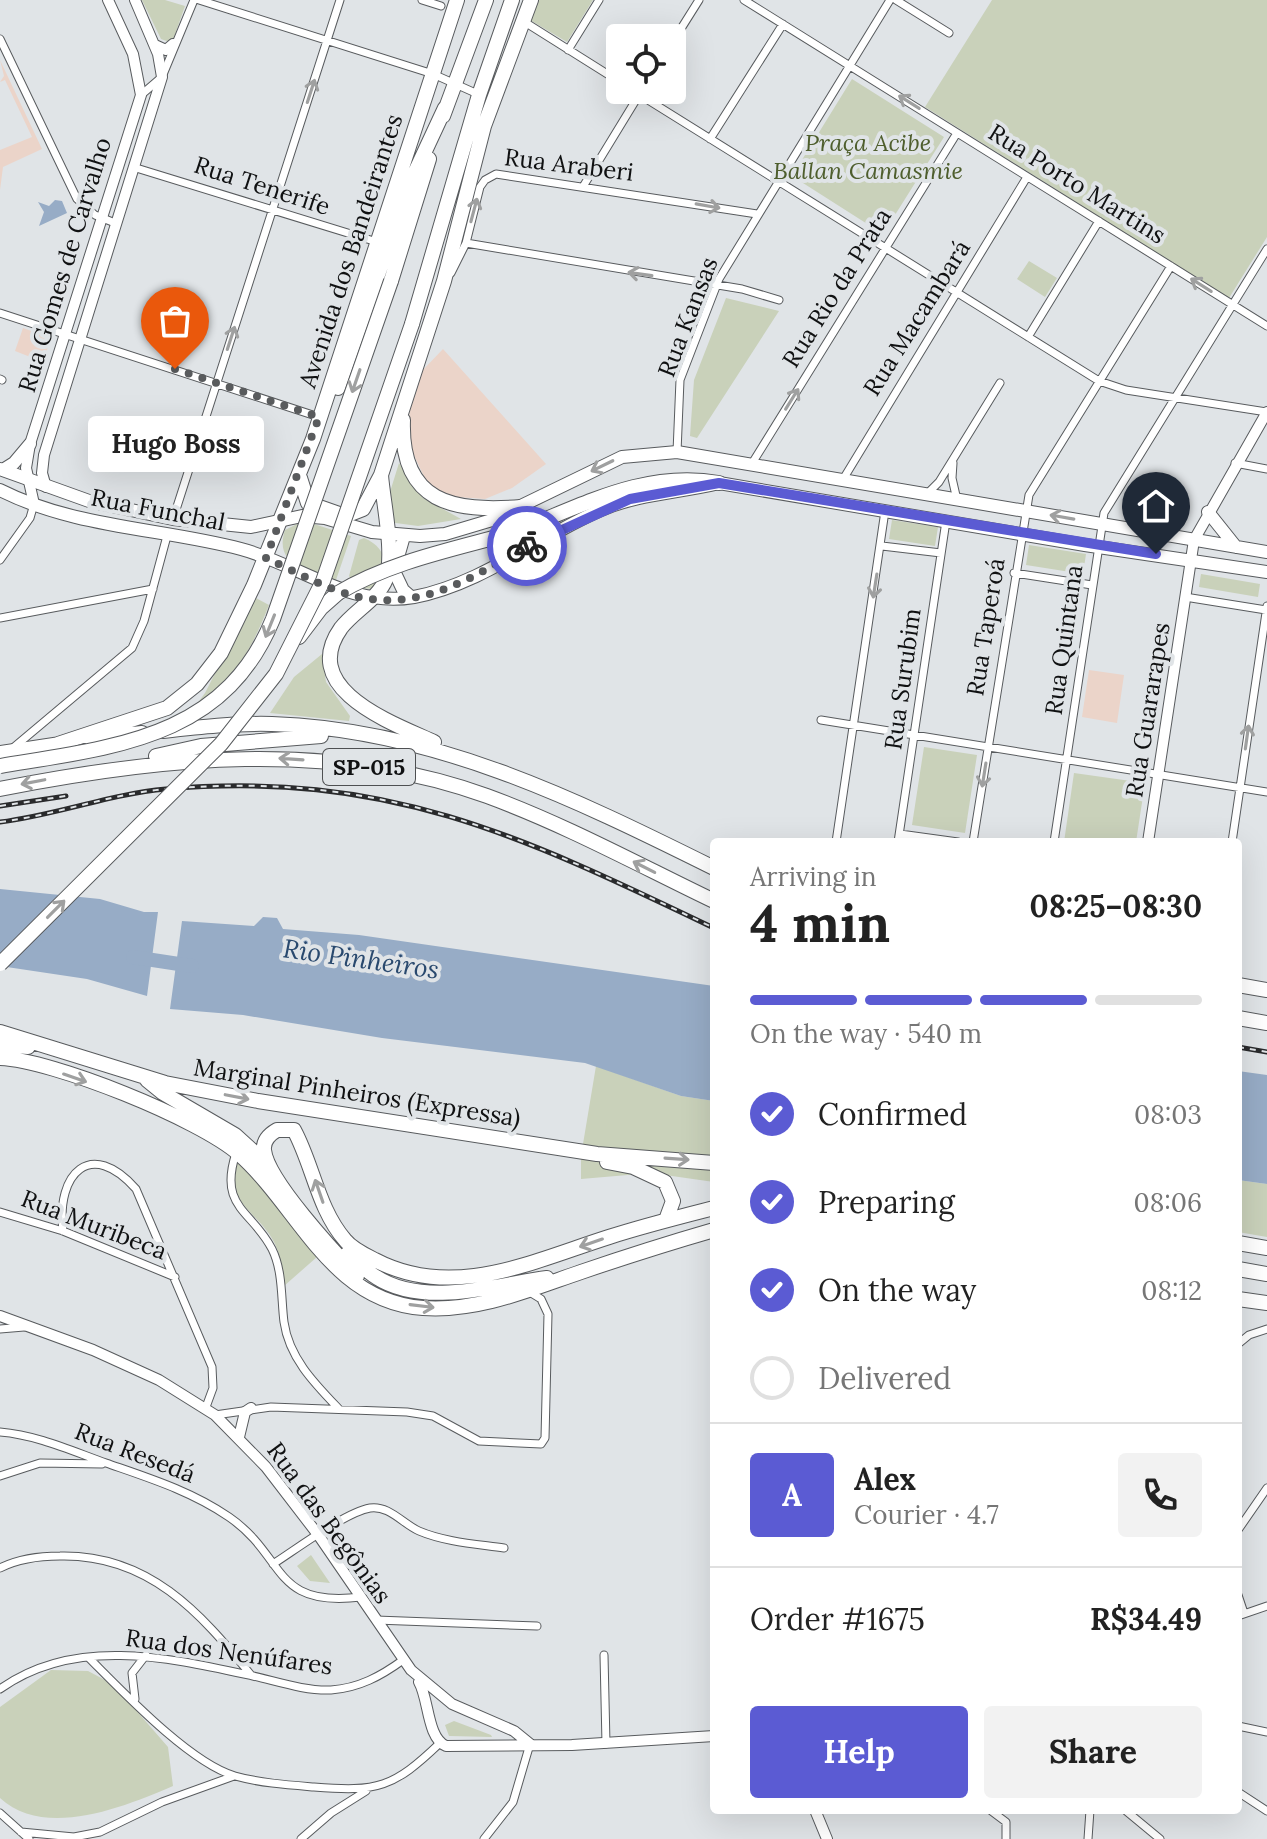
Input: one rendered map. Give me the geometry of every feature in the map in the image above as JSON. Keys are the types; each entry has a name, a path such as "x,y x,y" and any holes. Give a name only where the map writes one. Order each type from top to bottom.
{"highway":[{"name":"Avenida dos Bandeirantes","path":"58,744 150,716 182,699 221,653 266,558 301,473 457,0"},
{"path":"0,766 156,733 195,717 236,683 264,643 391,281 453,83 486,0"},
{"path":"294,644 323,581 412,324 486,98 512,0"},
{"path":"301,473 300,488 308,503 345,516 363,509 381,475 444,281 484,126 486,98 531,0"},
{"path":"313,439 335,397 411,181 445,108"},
{"path":"417,308 439,258 469,150 484,126"},
{"path":"407,396 402,424 404,443 415,475 428,492 461,508 521,507"},
{"path":"381,475 388,573 384,584 336,637 332,665 343,689 370,714 557,793 710,866"},
{"path":"0,964 221,744 258,702 321,608 365,577 508,534 627,486 658,482 719,483"},
{"path":"4,752 240,725 294,726 370,735 471,759"},
{"path":"137,765 164,753 215,744 370,735"},
{"name":"SP-015","path":"0,789 137,765 284,758 347,763 443,783 548,820 710,899"},
{"path":"1242,986 1267,990"},
{"path":"1242,1019 1267,1023"},
{"name":"Marginal Pinheiros (Expressa)","path":"0,1032 165,1083 258,1101 568,1150 710,1163"},
{"path":"0,1045 61,1050"},
{"path":"0,1058 38,1065 169,1112 237,1151 263,1176 319,1252 339,1272 394,1302 442,1308 528,1291 710,1231"},
{"path":"140,1074 163,1093 235,1135 272,1170 326,1243 373,1292"},
{"path":"272,1170 263,1151 264,1143 277,1130 294,1130 325,1208 345,1241"},
{"path":"568,1150 633,1167 665,1182 673,1201 666,1220"},
{"path":"579,1273 476,1291 433,1292 377,1278 329,1232 390,1268 426,1276 475,1277 508,1271 710,1209"},
{"path":"1242,1244 1267,1248"},
{"path":"1242,1270 1267,1274"},
{"path":"1242,1300 1267,1303"}],"main road":[{"path":"1,470 14,463 30,444"},
{"name":"Rua Funchal","path":"1,470 47,489 173,519 251,527 302,516 325,518 386,535 404,536 469,528 521,507 622,457 677,452 1267,552"},
{"path":"369,599 411,597 457,585 563,527 630,499 719,483 1097,547 1267,572"},
{"name":"Rua Funchal","path":"0,490 34,504 167,536 223,545 266,558 369,599"},
{"path":"1208,512 1236,547"},
{"path":"404,536 394,571 403,590 411,597"}],"street":[{"path":"108,0 133,54 141,95 162,77 155,45 135,0"},
{"path":"196,0 433,74 486,98"},
{"name":"Rua Gomes de Carvalho","path":"47,489 42,473 44,455 173,44 196,0"},
{"path":"173,519 340,0"},
{"path":"422,0 441,6"},
{"path":"568,50 599,0"},
{"path":"684,24 699,0"},
{"name":"Rua Porto Martins","path":"744,0 1267,326"},
{"name":"Rua Kansas","path":"677,452 680,380 717,284 890,0"},
{"path":"896,0 949,33"},
{"path":"523,21 606,73"},
{"path":"710,139 783,24"},
{"path":"0,39 77,199 102,218 115,223"},
{"path":"155,45 166,50 173,44"},
{"name":"Rua Gomes de Carvalho","path":"34,504 27,481 30,444 141,95"},
{"path":"584,185 631,104"},
{"path":"658,104 1099,381 1126,390 1267,412"},
{"name":"Rua Rio da Prata","path":"751,465 957,133"},
{"name":"Rua Tenerife","path":"132,167 379,242"},
{"name":"Rua Araberi","path":"444,281 466,243 480,187 489,176 584,185 757,214"},
{"name":"Rua Macambará","path":"842,481 1027,177"},
{"path":"1028,337 1099,221"},
{"path":"466,243 612,270 717,284 779,300"},
{"name":"Rua Quintana","path":"1055,838 1104,513 1267,249"},
{"name":"Rua Taperoá","path":"974,838 1025,511 1038,477 1171,266"},
{"path":"0,313 319,417"},
{"path":"925,495 939,482 1000,383"},
{"name":"Rua Guararapes","path":"1149,838 1194,540 1235,463 1267,412"},
{"path":"955,456 952,478 957,500"},
{"path":"1235,463 1267,469"},
{"path":"0,560 30,518 34,504"},
{"path":"837,838 882,546 885,509"},
{"name":"Rua Surubim","path":"899,838 946,521"},
{"path":"4,752 132,648 153,589 167,536"},
{"path":"882,546 941,553"},
{"path":"1014,573 1092,585"},
{"path":"0,618 153,589"},
{"path":"1185,597 1267,608 1233,838"},
{"path":"821,720 1267,792"},
{"path":"237,1151 230,1175 233,1197 273,1250 289,1343 311,1378 339,1409"},
{"path":"63,1231 61,1199 70,1176 87,1166 113,1168 136,1189 212,1367 213,1388 206,1407"},
{"name":"Rua Muribeca","path":"0,1212 63,1231 175,1277"},
{"path":"215,1415 251,1408 339,1409 433,1416 479,1441 541,1444 545,1438 548,1314 541,1299 528,1291"},
{"name":"Rua das Begônias","path":"0,1316 93,1350 159,1380 206,1407 239,1437 319,1536 411,1670 423,1690 434,1734 440,1743"},
{"path":"0,1329 24,1327"},
{"path":"1242,1341 1267,1329"},
{"path":"239,1437 245,1412 251,1408"},
{"name":"Rua Resedá","path":"0,1432 53,1444 174,1486 238,1524 295,1589 314,1598 361,1597"},
{"path":"0,1476 40,1463 108,1464"},
{"path":"1242,1524 1267,1488"},
{"path":"273,1564 356,1513 373,1508 387,1511 410,1526 437,1537 504,1548"},
{"path":"0,1568 25,1559 76,1555 101,1559 146,1574 202,1616 252,1676"},
{"path":"1242,1614 1267,1606"},
{"path":"376,1620 537,1626"},
{"name":"Rua dos Nenúfares","path":"0,1689 30,1671 120,1653 146,1655 332,1690 378,1678 403,1660"},
{"path":"135,1700 132,1673 146,1655"},
{"path":"604,1655 606,1744"},
{"path":"89,1658 186,1748 234,1776 282,1784 367,1790"},
{"name":"Rua das Begônias","path":"411,1670 452,1704 514,1731 530,1744"},
{"path":"432,1721 452,1704"},
{"path":"1242,1727 1267,1732"},
{"path":"509,1746 514,1731"},
{"path":"301,1839 331,1813 367,1790 396,1780 440,1743 509,1746 606,1744 710,1736"},
{"path":"484,1839 513,1802 530,1744"},
{"path":"21,1832 74,1837 100,1832 162,1802 234,1776"},
{"path":"1242,1795 1267,1811"},
{"path":"0,1813 29,1839"},
{"path":"817,1814 827,1839"},
{"path":"995,1814 1006,1822 1006,1839"},
{"path":"1088,1839 1090,1814"},
{"path":"1130,1814 1160,1839"}],"shaded area":[{"path":"0,60 42,149 3,167 0,190 0,150 32,137 5,80 0,82 4,76"},
{"path":"23,328 51,338 43,362 15,351"},
{"path":"443,349 546,464 512,488 485,499 442,496 428,485 408,443 410,403 421,372"},
{"path":"1089,670 1124,675 1117,723 1082,717"}],"green space":[{"path":"142,0 165,0 185,6 172,43 161,39"},
{"path":"538,0 593,0 567,42 530,20"},
{"path":"992,0 1267,0 1267,237 1229,298 925,107"},
{"name":"Praça Acibe Ballan Camasmie","path":"852,79 944,137 883,234 792,176"},
{"path":"1029,261 1057,278 1045,297 1017,279"},
{"path":"726,298 779,311 697,438 690,436 694,380"},
{"path":"399,463 423,498 461,519 418,526 381,521"},
{"path":"892,520 938,527 935,546 889,539"},
{"path":"297,524 314,524 351,536 336,580 296,565 284,552 285,530"},
{"path":"364,538 378,547 384,559 383,574 374,589 358,588 349,576 359,540"},
{"path":"1029,545 1086,554 1083,574 1026,565"},
{"path":"1201,574 1260,584 1258,597 1199,587"},
{"path":"254,597 269,605 247,652 219,688 191,712 205,693"},
{"path":"322,654 326,682 350,716 349,721 270,713 294,677"},
{"path":"924,747 977,755 965,833 912,825"},
{"path":"1074,773 1145,783 1137,838 1065,838"},
{"path":"596,1066 681,1096 710,1100 710,1181 651,1173 581,1179 581,1156"},
{"path":"237,1160 272,1196 317,1257 284,1286 274,1242 244,1206 235,1187"},
{"path":"1242,1181 1267,1184 1267,1237 1242,1233"},
{"path":"311,1555 330,1583 310,1581 297,1566"},
{"path":"51,1670 88,1671 105,1680 128,1701 168,1747 173,1786 107,1810 61,1818 38,1817 18,1810 0,1798 0,1707"},
{"path":"454,1721 492,1737 449,1736 445,1725"}],"water":[{"path":"55,200 62,201 67,213 39,226 44,212 38,202 49,206"},
{"path":"0,889 100,899 144,912 158,912 147,996 87,979 0,966"},
{"path":"263,917 277,918 283,929 359,935 710,985 710,1100 681,1096 585,1063 382,1038 243,1015 170,1009 182,921 254,926"},
{"path":"1242,1072 1267,1075 1267,1184 1242,1181"}],"waterway":[{"name":"Rio Pinheiros","path":"133,957 192,966"}],"railway":[{"path":"0,822 166,789 245,786 317,790 385,800 450,817 514,839 710,926"},
{"path":"0,806 66,796"},
{"path":"1242,1048 1267,1052"}],"way so far":[{"path":"175,369 319,417 301,473 266,558 352,594 369,599 390,599 436,592 457,585 527,546"}],"place":[{"name":"Hugo Boss","path":"175,369"}],"route":[{"path":"527,546 630,499 719,483 871,506 1085,545 1156,554"}]}
